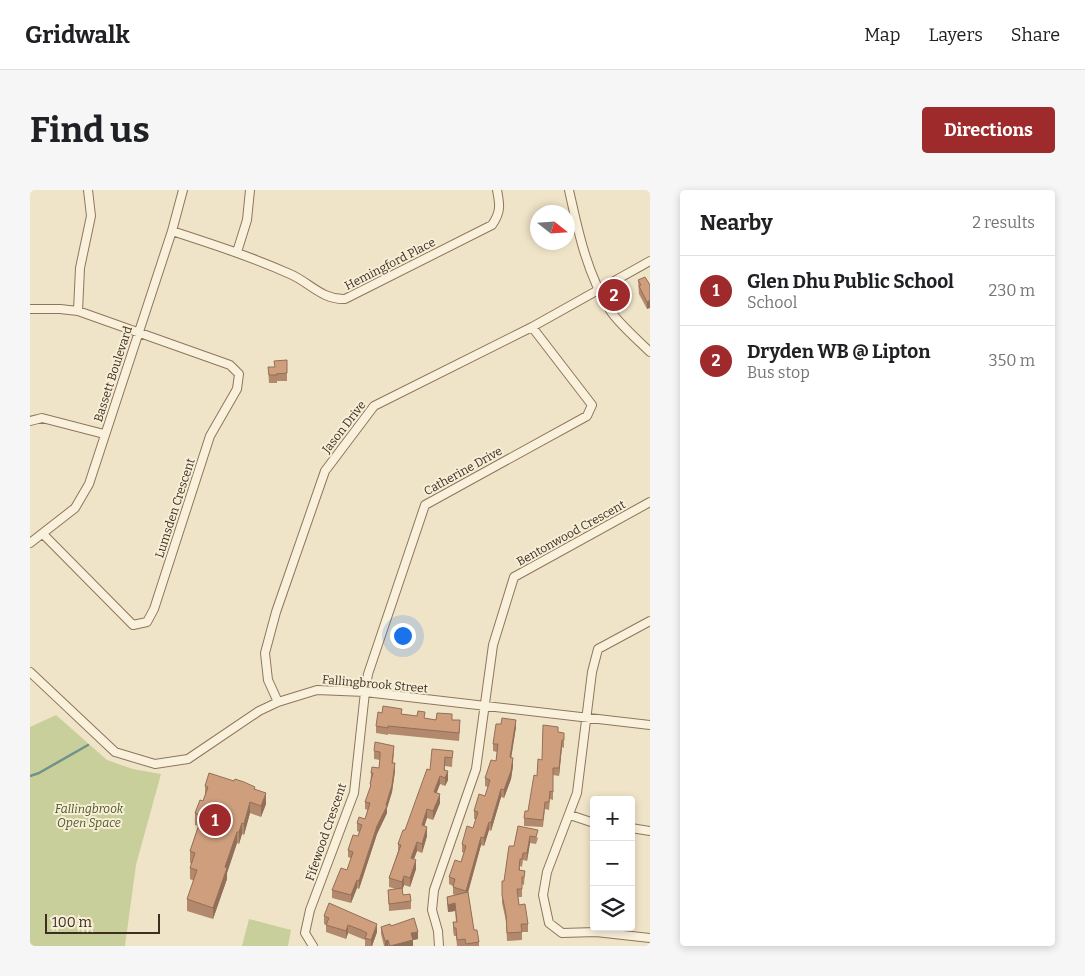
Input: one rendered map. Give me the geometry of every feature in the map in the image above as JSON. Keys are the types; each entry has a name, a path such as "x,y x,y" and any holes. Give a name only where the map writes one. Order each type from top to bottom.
{"street":[{"path":"78,311 80,268 91,216 88,190"},
{"name":"Bassett Boulevard","path":"30,543 75,508 89,484 172,232 183,190"},
{"path":"237,252 247,220 250,190"},
{"name":"Hemingford Place","path":"172,232 237,252 292,275 323,295 335,299 345,299 492,225 498,216 500,207 497,190"},
{"path":"569,190 585,259 599,290 610,311 650,352"},
{"name":"Jason Drive","path":"278,702 268,680 265,653 276,612 325,470 374,406 532,327 650,261"},
{"path":"30,308 60,308 78,311 138,332"},
{"name":"Catherine Drive","path":"365,692 368,674 424,505 587,416 592,405 532,327"},
{"name":"Lumsden Crescent","path":"43,534 133,625 147,622 154,609 210,436 237,389 239,374 230,365 138,332"},
{"path":"30,421 42,418 104,434"},
{"name":"Bentonwood Crescent","path":"485,707 493,645 514,577 650,502"},
{"path":"650,621 598,649 592,672 577,793 547,872 543,895 549,924 562,933 596,932 650,938"},
{"name":"Fallingbrook Street","path":"30,672 115,752 155,764 188,760 259,712 278,702 317,690 365,692 650,725"},
{"name":"Fifewood Crescent","path":"313,946 305,933 310,910 354,793 365,692"},
{"path":"439,946 438,931 432,910 434,890 476,769 485,707"},
{"path":"570,815 590,822"},
{"path":"635,829 650,831"}],"green space":[{"name":"Fallingbrook Open Space","path":"56,715 107,760 133,769 161,774 136,865 125,946 30,946 30,727"},
{"path":"249,919 291,930 288,946 242,946"}],"building":[{"path":"645,277 650,285 650,300 647,302 638,280"},
{"path":"287,360 287,373 269,375 268,367 275,367 274,361"},
{"path":"383,706 402,709 401,714 417,716 418,711 425,712 424,718 436,720 437,713 452,714 452,720 460,720 459,733 376,726 378,712 382,713"},
{"path":"502,718 516,720 510,757 513,758 511,771 504,790 501,789 491,823 489,822 484,838 481,837 466,891 453,887 455,879 449,877 455,860 461,862 466,846 462,844 467,826 473,828 478,812 474,811 479,794 485,796 490,780 485,778 491,760 496,761 498,744 493,744 496,724 501,724"},
{"path":"543,725 558,727 558,732 564,733 564,740 562,740 559,768 553,768 553,792 550,791 549,802 545,802 543,820 524,818 525,811 528,811 534,775 537,776 538,759 542,760"},
{"path":"375,742 394,746 392,763 395,763 392,785 387,806 377,826 359,881 357,880 351,895 332,890 341,868 347,870 353,852 348,850 353,835 358,836 362,825 357,823 359,817 365,819 370,803 365,802 371,785 372,767 379,768 380,757 380,752 374,751"},
{"path":"432,749 453,751 452,758 445,757 444,770 448,771 445,778 440,776 434,792 440,794 433,811 427,809 422,825 427,827 422,844 417,842 411,858 416,860 410,878 404,876 402,882 389,878 401,845 398,844 403,830 405,830 427,769 430,770"},
{"path":"209,773 234,781 235,779 244,782 255,787 254,789 266,793 261,806 250,802 244,824 242,823 239,832 237,832 213,908 187,899 197,870 190,868 195,853 190,851 202,816 195,813 200,800 203,801 208,787 205,786"},
{"path":"518,826 538,830 536,837 530,836 527,853 523,853 522,859 520,859 519,870 525,871 524,877 522,877 522,889 517,889 519,905 525,904 528,924 521,924 522,932 507,933 502,881 504,881 509,846 514,846"},
{"path":"402,888 403,895 410,894 411,901 389,904 388,890"},
{"path":"468,892 474,930 477,930 479,942 466,944 465,939 457,940 456,928 454,928 453,922 457,922 455,903 448,905 447,897"},
{"path":"329,903 377,924 371,940 365,938 367,933 348,925 346,931 326,925 329,918 324,916"},
{"path":"414,918 418,932 411,933 413,940 390,946 388,940 385,941 381,927 390,924 391,926"}],"waterway":[{"path":"30,776 39,773 88,745"}],"place":[{"name":"Dryden WB @ Lipton","path":"614,295"},
{"name":"Glen Dhu Public School","path":"215,820"}]}
